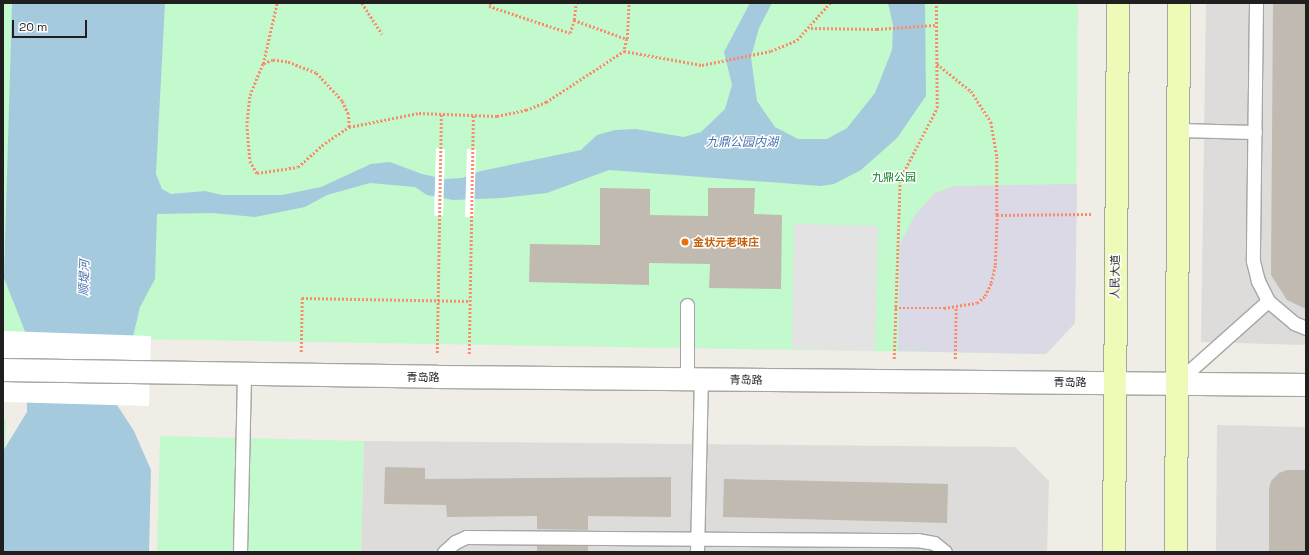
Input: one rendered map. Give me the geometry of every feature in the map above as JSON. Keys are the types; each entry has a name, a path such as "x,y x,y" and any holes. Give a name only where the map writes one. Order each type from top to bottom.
{"main road":[{"name":"人民大道","path":"1114,552 1114,382 1118,3"},
{"path":"1176,552 1178,3"}],"street":[{"name":"青岛路","path":"3,370 437,378 1177,382 1306,385"}],"lane":[{"path":"1256,3 1254,261 1258,281 1268,301 1294,323 1306,328"},
{"path":"1178,130 1254,132"},
{"path":"1177,382 1268,301"},
{"path":"687,305 694,379 697,552"},
{"path":"240,552 244,375"},
{"path":"444,552 455,542 466,537 917,540 934,543 945,552"}],"path":[{"path":"277,3 263,64 250,97 247,125 250,161 258,174 298,167 325,143 349,127 418,112 497,116 526,110 546,102 624,51 627,39 629,3"},
{"path":"362,3 382,34"},
{"path":"491,3 489,6 570,32 574,20 576,3"},
{"path":"624,51 702,65 771,51 797,40 810,28 830,3"},
{"path":"893,381 900,179 937,108 935,25 936,3"},
{"path":"574,20 627,39"},
{"path":"810,28 877,29 935,25"},
{"path":"263,64 273,60 287,62 316,73 342,101 348,114 349,127"},
{"path":"895,308 956,307 977,303 985,296 991,283 995,265 997,157 991,122 971,91 936,64"},
{"path":"437,378 441,114"},
{"path":"469,377 473,115"},
{"path":"997,214 1116,214"},
{"path":"300,375 302,298 470,301"},
{"path":"954,381 956,307"}],"shaded area":[{"path":"1206,3 1306,3 1306,345 1201,342"},
{"path":"1077,184 1075,323 1046,354 898,351 900,244 915,215 935,193 955,186"},
{"path":"794,224 878,226 875,351 792,349"},
{"path":"1217,425 1306,427 1306,552 1216,552"},
{"path":"364,441 1015,447 1049,481 1047,552 361,552"}],"green space":[{"name":"九鼎公园","path":"3,3 1078,3 1075,323 1046,354 3,337"},
{"path":"3,419 6,419 3,516"},
{"path":"160,436 364,441 361,552 157,552"}],"water":[{"path":"12,3 165,3 156,174 162,189 171,194 205,191 222,195 282,195 321,187 371,164 390,162 422,174 445,179 462,178 481,171 581,150 597,135 615,130 636,129 684,137 701,132 725,109 732,85 724,52 750,3 772,3 759,28 751,57 757,101 775,127 798,139 827,139 847,128 875,93 892,50 893,25 888,3 925,3 926,96 897,138 861,170 834,184 821,186 609,170 547,193 502,198 453,200 427,195 415,187 370,183 327,195 305,207 255,217 212,213 157,214 155,279 140,307 117,405 134,431 151,470 149,552 3,552 3,451 27,412 26,334 4,278"}],"pier":[{"path":"436,148 445,149 443,216 434,216"},
{"path":"467,149 476,149 474,217 465,217"},
{"path":"3,331 151,336 149,406 3,402"}],"building":[{"path":"1273,3 1306,3 1306,309 1287,300 1271,275"},
{"path":"600,188 650,189 650,215 708,216 708,188 755,188 754,214 782,215 781,289 709,288 710,264 649,263 649,285 529,282 530,244 600,245"},
{"path":"385,467 425,468 425,479 671,477 671,517 588,516 588,530 537,529 537,516 447,517 446,505 384,504"},
{"path":"1287,470 1306,470 1306,552 1269,552 1269,489 1271,481 1279,473"},
{"path":"724,479 948,484 947,523 723,517"},
{"path":"537,545 588,546 588,552 537,552"}],"place":[{"name":"金状元老味庄","path":"685,242"}],"water label":[{"name":"九鼎公园内湖","path":"742,143"},
{"name":"顺堤河","path":"85,278"}]}
